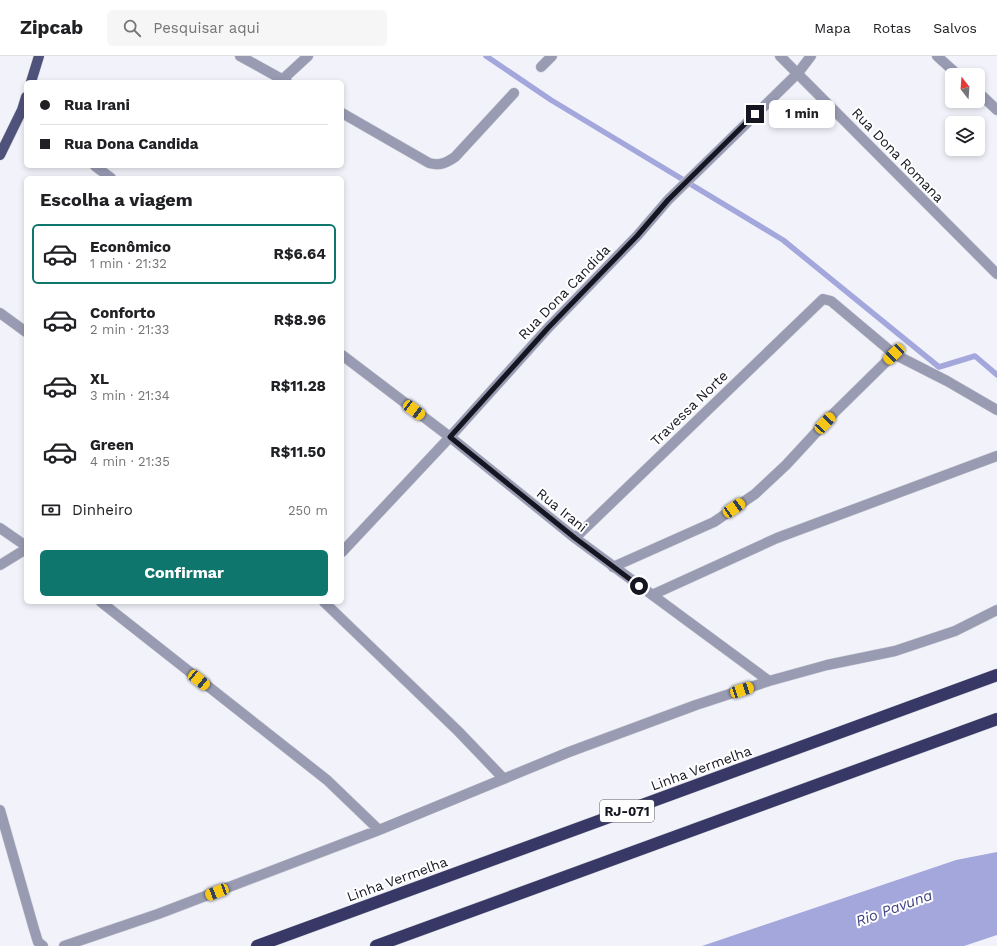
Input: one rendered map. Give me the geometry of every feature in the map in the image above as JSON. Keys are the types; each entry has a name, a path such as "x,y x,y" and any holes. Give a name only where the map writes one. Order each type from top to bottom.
{"highway":[{"name":"Linha Vermelha","path":"257,946 997,675"},
{"path":"376,946 997,719"}],"main road":[{"path":"32,80 39,56"},
{"path":"0,155 24,111"}],"street":[{"path":"240,56 283,80"},
{"path":"286,80 308,56"},
{"path":"541,66 552,56"},
{"name":"Rua Dona Romana","path":"780,56 997,274"},
{"name":"Rua Dona Candida","path":"344,550 450,437 548,328 637,236 668,200 701,166 798,73 811,56"},
{"path":"937,56 950,68"},
{"path":"344,114 429,164 436,165 446,163 455,157 514,93"},
{"path":"985,99 997,110"},
{"path":"98,168 108,176"},
{"name":"Travessa Norte","path":"575,538 824,299 831,301 894,354"},
{"path":"0,313 24,331"},
{"path":"613,567 714,522 755,494 786,465 835,412 894,354 947,381 997,410"},
{"name":"Rua Irani","path":"344,357 450,437 575,538 769,681"},
{"path":"652,595 777,538 997,456"},
{"path":"0,528 24,545"},
{"path":"0,565 24,551"},
{"path":"104,604 328,780 379,830"},
{"path":"327,606 458,730 504,779"},
{"path":"64,946 158,914 379,830 569,752 658,719 769,681 827,665 895,651 955,631 997,610"},
{"path":"0,810 38,942 43,946"}],"water":[{"name":"Rio Pavuna","path":"997,852 997,935 964,946 702,946 956,860"}],"waterway":[{"path":"486,56 551,100 783,240 939,367 975,356 997,375"}],"route":[{"path":"639,586 575,538 450,437 548,328 637,236 668,200 755,114"}]}
